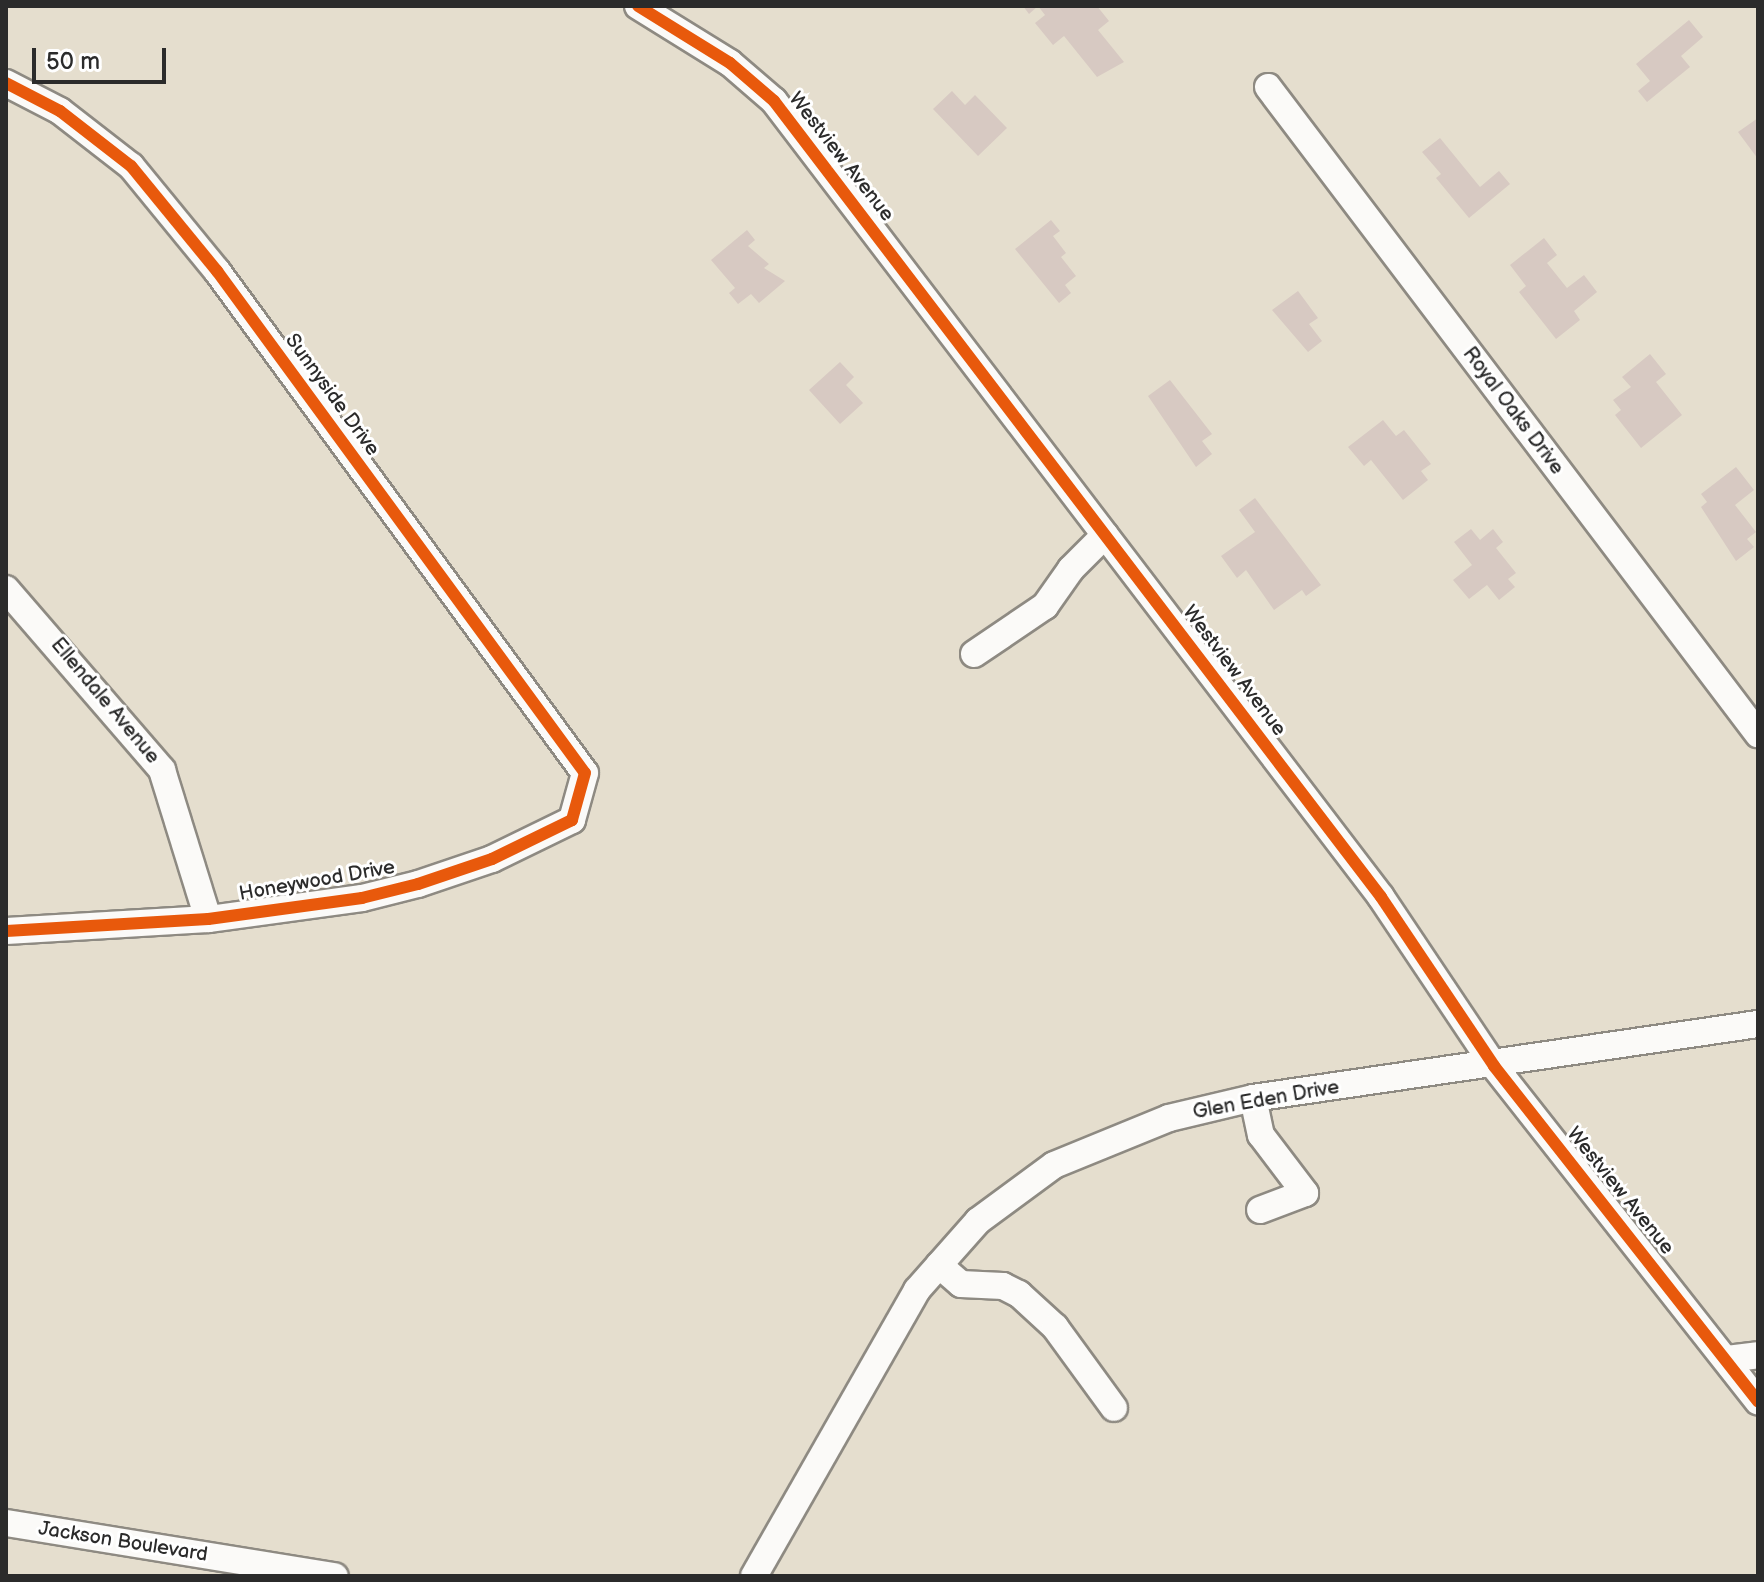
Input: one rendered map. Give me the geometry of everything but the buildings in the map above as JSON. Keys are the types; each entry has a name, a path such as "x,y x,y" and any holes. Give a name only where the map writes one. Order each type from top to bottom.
{"street":[{"name":"Westview Avenue","path":"638,6 730,63 774,101 1381,897 1494,1066 1758,1402"},
{"name":"Sunnyside Drive","path":"6,83 60,111 105,144 159,199 217,271 585,773"},
{"name":"Royal Oaks Drive","path":"1268,87 1758,734"},
{"path":"974,654 1045,606 1071,569 1105,535"},
{"name":"Ellendale Avenue","path":"6,589 162,770 208,919"},
{"name":"Honeywood Drive","path":"6,931 208,919 362,898 492,859 572,820 585,773"},
{"name":"Glen Eden Drive","path":"754,1576 917,1290 978,1221 1054,1165 1169,1118 1253,1098 1494,1066 1758,1024"},
{"path":"1253,1098 1261,1135 1305,1193 1260,1210"},
{"path":"939,1265 961,1284 1003,1286 1019,1294 1055,1327 1114,1408"},
{"path":"1727,1359 1758,1355"},
{"name":"Jackson Boulevard","path":"6,1523 335,1576"}],"cycle path":[{"path":"638,6 730,63 774,101 1381,897 1494,1066 1758,1402"},
{"path":"6,83 60,111 131,166 217,271 585,773 572,820 492,859 418,884 362,898 208,919 6,931"}]}
